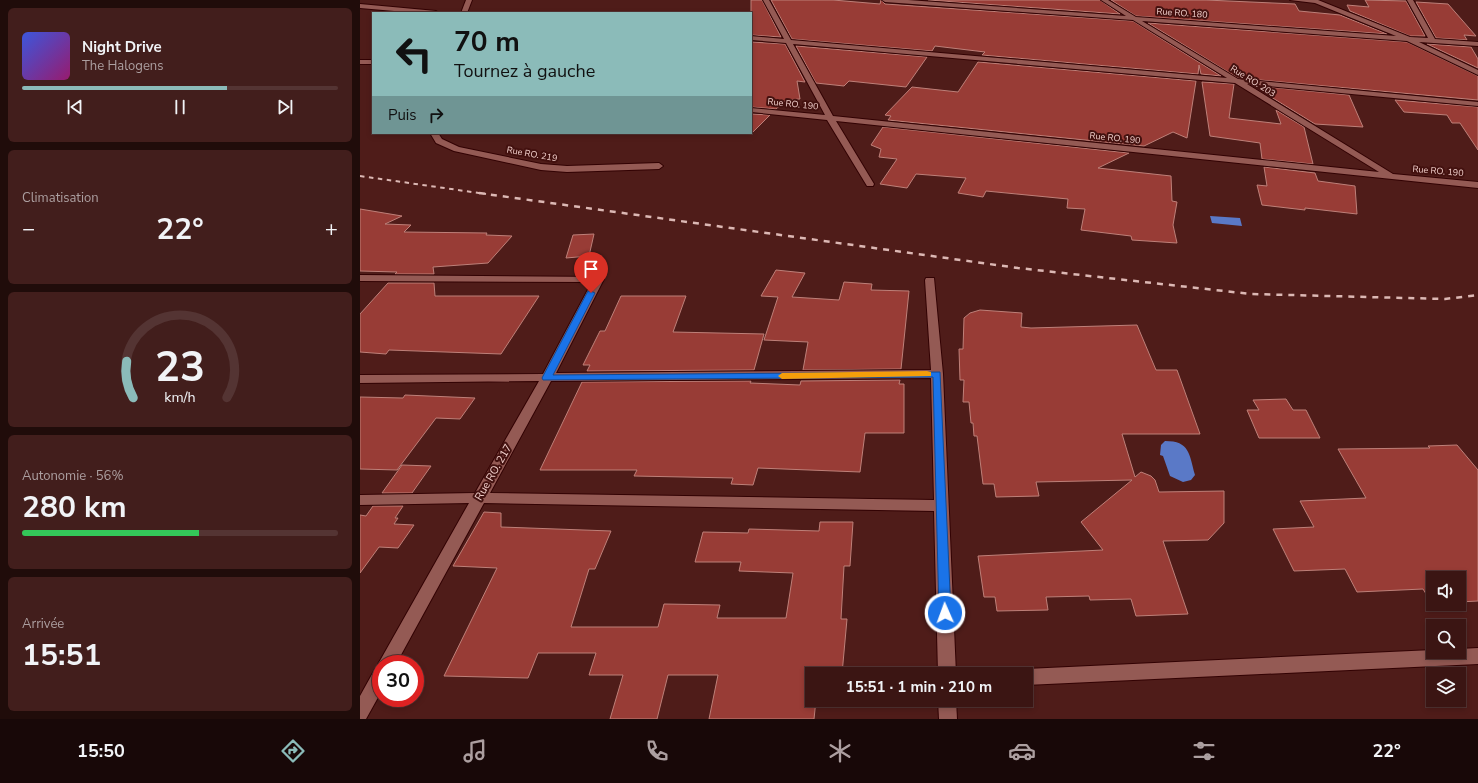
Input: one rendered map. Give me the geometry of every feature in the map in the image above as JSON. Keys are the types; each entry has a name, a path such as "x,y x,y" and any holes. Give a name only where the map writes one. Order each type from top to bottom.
{"street":[{"path":"464,12 469,0"},
{"path":"766,0 830,118 870,184"},
{"name":"Rue RO. 180","path":"885,0 1478,44"},
{"name":"Rue RO. 203","path":"1104,0 1392,177"},
{"path":"1293,0 1315,1 1409,39 1478,73"},
{"path":"1410,0 1433,41"},
{"path":"360,6 425,12"},
{"path":"752,38 1478,104"},
{"path":"360,62 372,62"},
{"name":"Rue RO. 190","path":"752,110 1478,185"},
{"name":"Rue RO. 219","path":"435,134 439,141 456,149 541,167 567,169 658,166"},
{"name":"Rue RO. 217","path":"360,278 599,279 547,378 478,498 392,655"},
{"path":"930,280 937,374 947,667"},
{"path":"360,379 937,374"},
{"path":"360,500 478,498 942,506"},
{"path":"1033,677 1478,656"},
{"path":"360,713 372,691"},
{"path":"948,707 948,719"}],"water":[{"path":"1210,216 1240,218 1242,226 1212,223"},
{"path":"1165,441 1179,443 1187,450 1195,475 1191,480 1183,482 1170,476 1163,456 1160,455 1161,445"}],"building":[{"path":"751,0 762,0 781,37 752,35"},
{"path":"771,0 833,0 880,4 881,0 885,4 1133,21 1221,76 1201,74 1199,65 1198,74 982,55 985,52 935,46 932,51 792,39"},
{"path":"928,0 1100,0 1120,14"},
{"path":"1111,0 1206,0 1295,4 1299,11 1340,15 1387,34 1136,16"},
{"path":"1365,0 1406,1 1425,36 1410,36 1350,11 1347,5 1369,7"},
{"path":"1416,2 1448,4 1476,36 1464,35 1467,40 1436,38"},
{"path":"1148,23 1407,42 1478,76 1478,100 1238,78"},
{"path":"752,42 785,44 805,82 797,81 800,99 786,100 776,109 752,107"},
{"path":"1427,44 1471,47 1478,59 1478,68"},
{"path":"796,46 927,57 906,87 849,81 844,86 816,83"},
{"path":"978,62 1196,81 1187,138 1173,132 1144,146 888,120 891,116 885,115 912,87 958,92"},
{"path":"1202,82 1234,84 1229,118 1281,124 1276,110 1304,127 1313,164 1262,159 1260,143 1210,136"},
{"path":"1268,87 1349,95 1363,127 1315,124 1271,97"},
{"path":"1395,100 1478,107 1478,150 1460,123 1452,123 1447,115 1404,112"},
{"path":"752,114 770,115 752,133"},
{"path":"883,127 1129,153 1098,168 1171,176 1172,201 1177,202 1173,225 1177,243 1132,240 1131,236 1081,230 1085,209 1067,208 1068,199 986,191 983,197 958,193 966,178 916,174 907,188 880,184 897,159 879,157 881,149 871,145"},
{"path":"1264,167 1315,173 1318,181 1355,186 1357,214 1262,205 1257,185 1267,186"},
{"path":"360,209 402,216 385,224 411,225 404,232 487,233 486,235 512,236 488,263 433,267 434,274 395,274 397,272 360,271"},
{"path":"594,234 589,256 566,258 573,235"},
{"path":"776,270 805,273 792,297 839,300 844,282 872,284 871,290 909,291 901,369 803,370 808,342 764,340 778,297 761,296"},
{"path":"388,283 434,283 435,296 539,296 501,354 389,350 386,354 360,352 360,314"},
{"path":"621,296 686,296 673,332 764,334 754,370 587,371 590,365 583,365 600,331 605,331"},
{"path":"980,310 1022,313 1021,327 1031,328 1137,325 1156,370 1177,370 1200,434 1122,434 1135,477 1141,472 1151,476 1155,480 1159,492 1224,491 1224,523 1208,540 1163,541 1188,614 1136,616 1131,599 1090,600 1089,596 1046,597 1048,610 997,611 995,597 984,597 978,556 1103,550 1081,522 1132,480 1036,482 1039,496 996,497 994,484 983,484 977,436 974,436 969,402 963,402 964,380 960,380 959,349 963,349 964,318 970,313"},
{"path":"900,380 899,384 904,384 904,433 865,433 860,472 758,468 753,485 731,484 733,478 634,476 637,470 540,470 582,382 751,381 750,383 800,385 801,381"},
{"path":"405,395 475,398 460,419 436,418 397,470 360,469 360,397 403,398"},
{"path":"1286,399 1293,410 1306,410 1320,438 1259,438 1247,410 1259,410 1253,400"},
{"path":"1457,445 1478,470 1478,601 1466,602 1466,571 1426,571 1426,594 1423,589 1357,592 1345,569 1294,571 1273,529 1314,527 1300,501 1366,498 1338,449 1430,448 1428,446"},
{"path":"402,465 431,466 412,493 382,493"},
{"path":"373,506 403,506 395,518 398,518 394,524 414,525 398,548 379,547 360,573 360,515 366,516"},
{"path":"484,512 501,513 501,527 611,531 595,569 589,569 571,627 658,627 664,604 720,605 717,618 786,618 793,573 739,571 741,562 695,562 703,532 748,533 749,529 819,531 820,522 853,522 850,566 844,566 841,619 847,619 843,667 805,667 805,707 815,707 814,719 709,719 718,675 668,675 657,719 610,719 623,675 589,675 596,653 538,653 528,678 444,676 497,568 453,566"}],"railway":[{"path":"360,176 479,193"},
{"path":"479,193 1018,268 1251,294 1445,299 1478,295"},
{"path":"479,193 486,194"}],"slow traffic":[{"path":"782,376 927,374"}],"route":[{"path":"591,293 547,378 937,374 945,613"}]}
